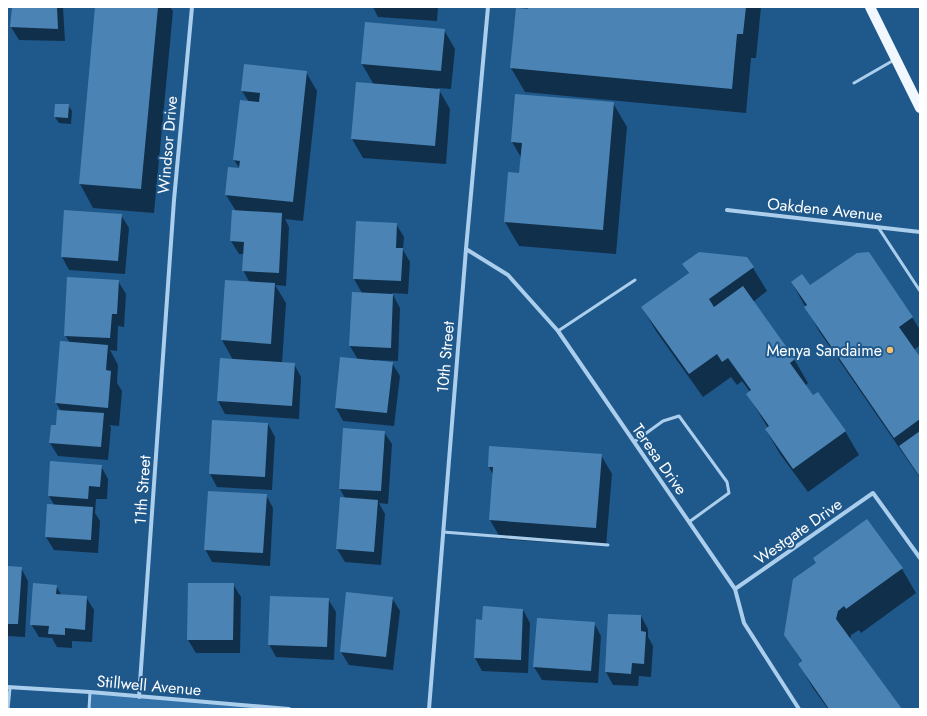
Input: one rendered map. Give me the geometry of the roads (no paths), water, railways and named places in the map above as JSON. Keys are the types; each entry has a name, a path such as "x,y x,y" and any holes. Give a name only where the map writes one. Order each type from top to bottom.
{"main road":[{"path":"870,7 920,108"}],"street":[{"name":"Windsor Drive","path":"168,285 174,200 192,7"},
{"name":"10th Street","path":"429,709 466,249 488,7"},
{"name":"Oakdene Avenue","path":"727,210 920,232"},
{"name":"Teresa Drive","path":"466,249 508,275 558,331 735,589 744,623 799,709"},
{"name":"11th Street","path":"139,696 168,285"},
{"name":"Westgate Drive","path":"735,589 873,494 920,558"},
{"name":"Stillwell Avenue","path":"9,688 90,692 289,709"}],"lane":[{"path":"854,83 895,59"},
{"path":"878,227 920,291"},
{"path":"558,331 635,280"},
{"path":"634,442 663,421 679,416 727,482 728,492 689,522"},
{"path":"443,532 608,545"},
{"path":"8,709 9,688"},
{"path":"89,709 90,692"}],"place":[{"name":"Menya Sandaime","path":"890,350"}]}
